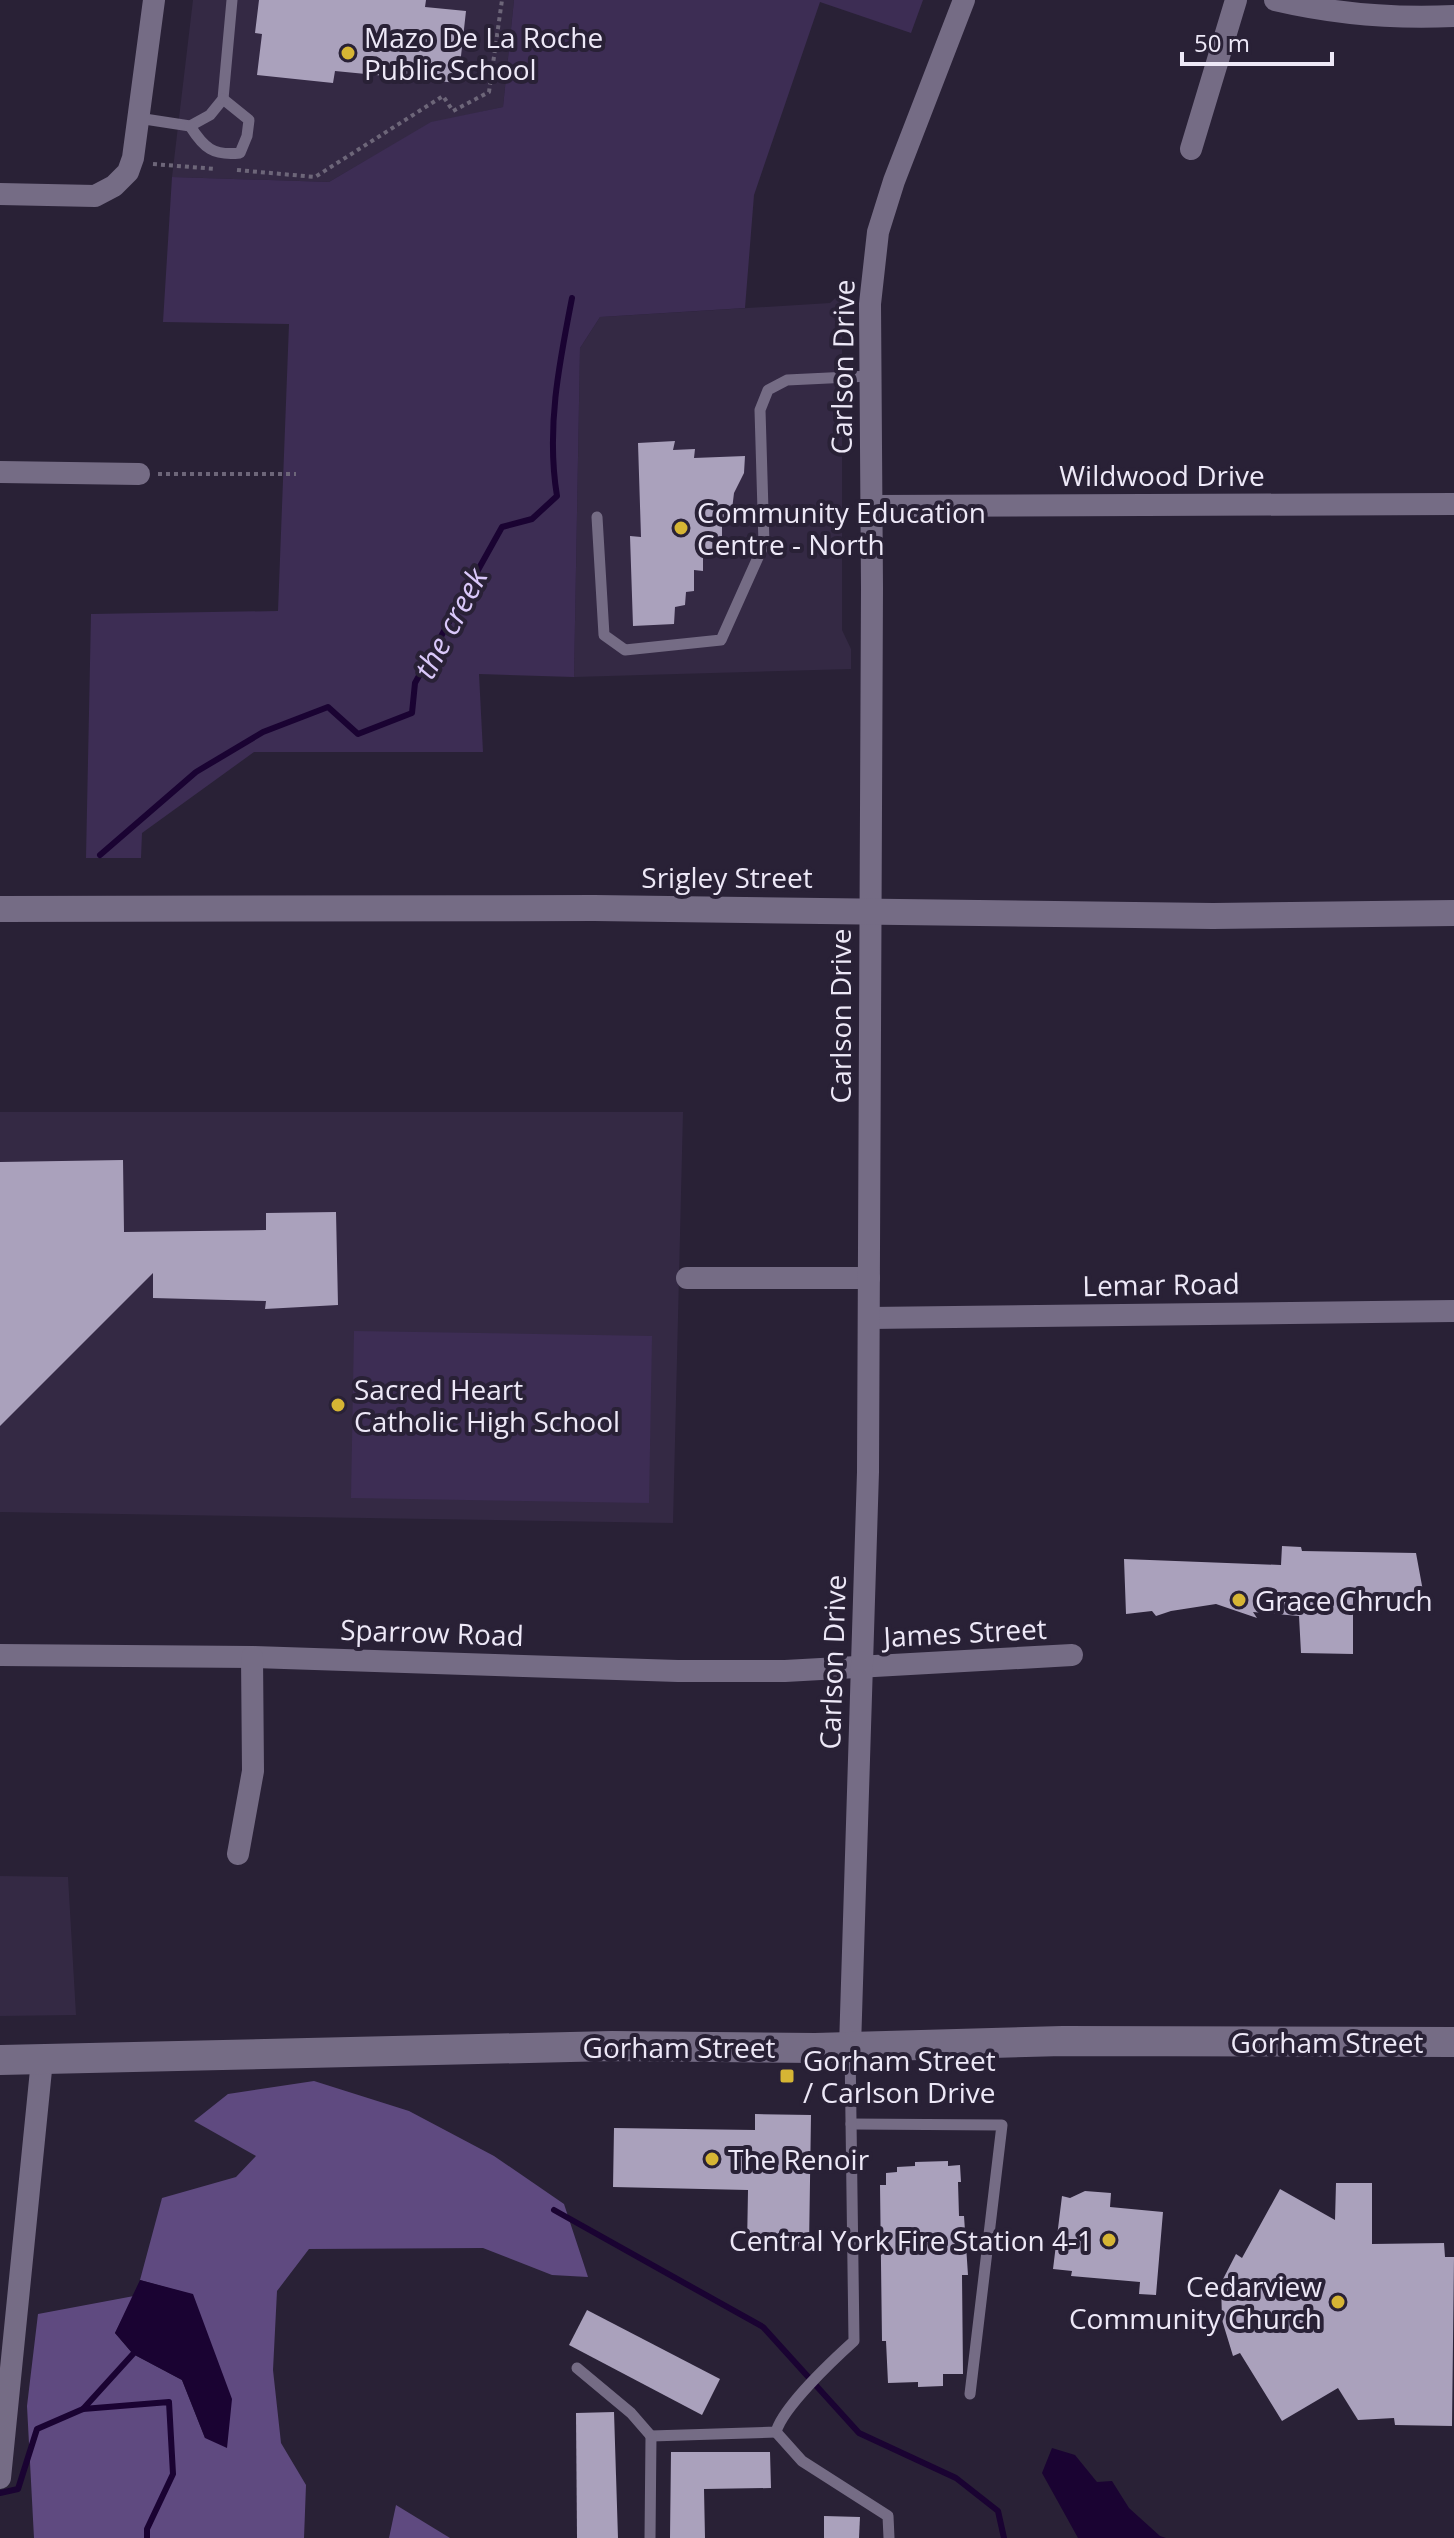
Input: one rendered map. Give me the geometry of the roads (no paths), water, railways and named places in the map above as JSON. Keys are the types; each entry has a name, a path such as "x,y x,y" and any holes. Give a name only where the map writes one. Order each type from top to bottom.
{"main road":[{"name":"Gorham Street","path":"0,2060 612,2046 850,2047 1063,2041 1454,2042"}],"street":[{"path":"0,194 95,196 114,186 128,172 133,158 154,0"},
{"name":"Carlson Drive","path":"850,2047 868,1472 870,304 878,232 894,181 964,0"},
{"path":"1191,149 1236,0"},
{"path":"1275,0 1330,12 1406,18 1454,16"},
{"path":"0,472 139,474"},
{"name":"Wildwood Drive","path":"870,506 1454,504"},
{"name":"Srigley Street","path":"0,909 870,911 1213,916 1454,913"},
{"path":"687,1278 869,1278"},
{"name":"Lemar Road","path":"869,1318 1454,1311"},
{"name":"Sparrow Road","path":"0,1655 252,1657 678,1671 861,1668"},
{"name":"James Street","path":"861,1668 1072,1655"},
{"path":"238,1854 253,1771 252,1657"},
{"path":"0,2478 42,2060"}],"lane":[{"path":"138,118 190,126 210,115 223,99 232,0"},
{"path":"190,126 203,147 222,155 240,153 249,120 223,99"},
{"path":"597,517 604,635 625,650 721,640 764,544 760,410 768,390 787,380 870,376"},
{"path":"776,2432 778,2423 791,2406 854,2341 850,2047"},
{"path":"851,2124 1002,2125 970,2394"},
{"path":"577,2368 631,2413 651,2436 650,2538"},
{"path":"651,2436 776,2432 802,2461 888,2516 889,2538"}],"waterway":[{"name":"the creek","path":"100,855 196,772 263,732 328,707 358,734 412,713 415,683 502,527 532,519 557,496 553,421 572,298"},
{"path":"554,2210 763,2327 859,2433 956,2478 998,2511 1004,2538"},
{"path":"83,2409 133,2354"},
{"path":"0,2493 18,2489 37,2429 83,2409 169,2402 173,2474 147,2529 147,2538"}],"place":[{"name":"Mazo De La Roche Public School","path":"348,53"},
{"name":"Community Education Centre - North","path":"681,528"},
{"name":"Sacred Heart Catholic High School","path":"338,1405"},
{"name":"Grace Chruch","path":"1239,1600"},
{"name":"Gorham Street / Carlson Drive","path":"787,2076"},
{"name":"The Renoir","path":"712,2159"},
{"name":"Central York Fire Station 4-1","path":"1109,2240"},
{"name":"Cedarview Community Church","path":"1338,2302"}]}
